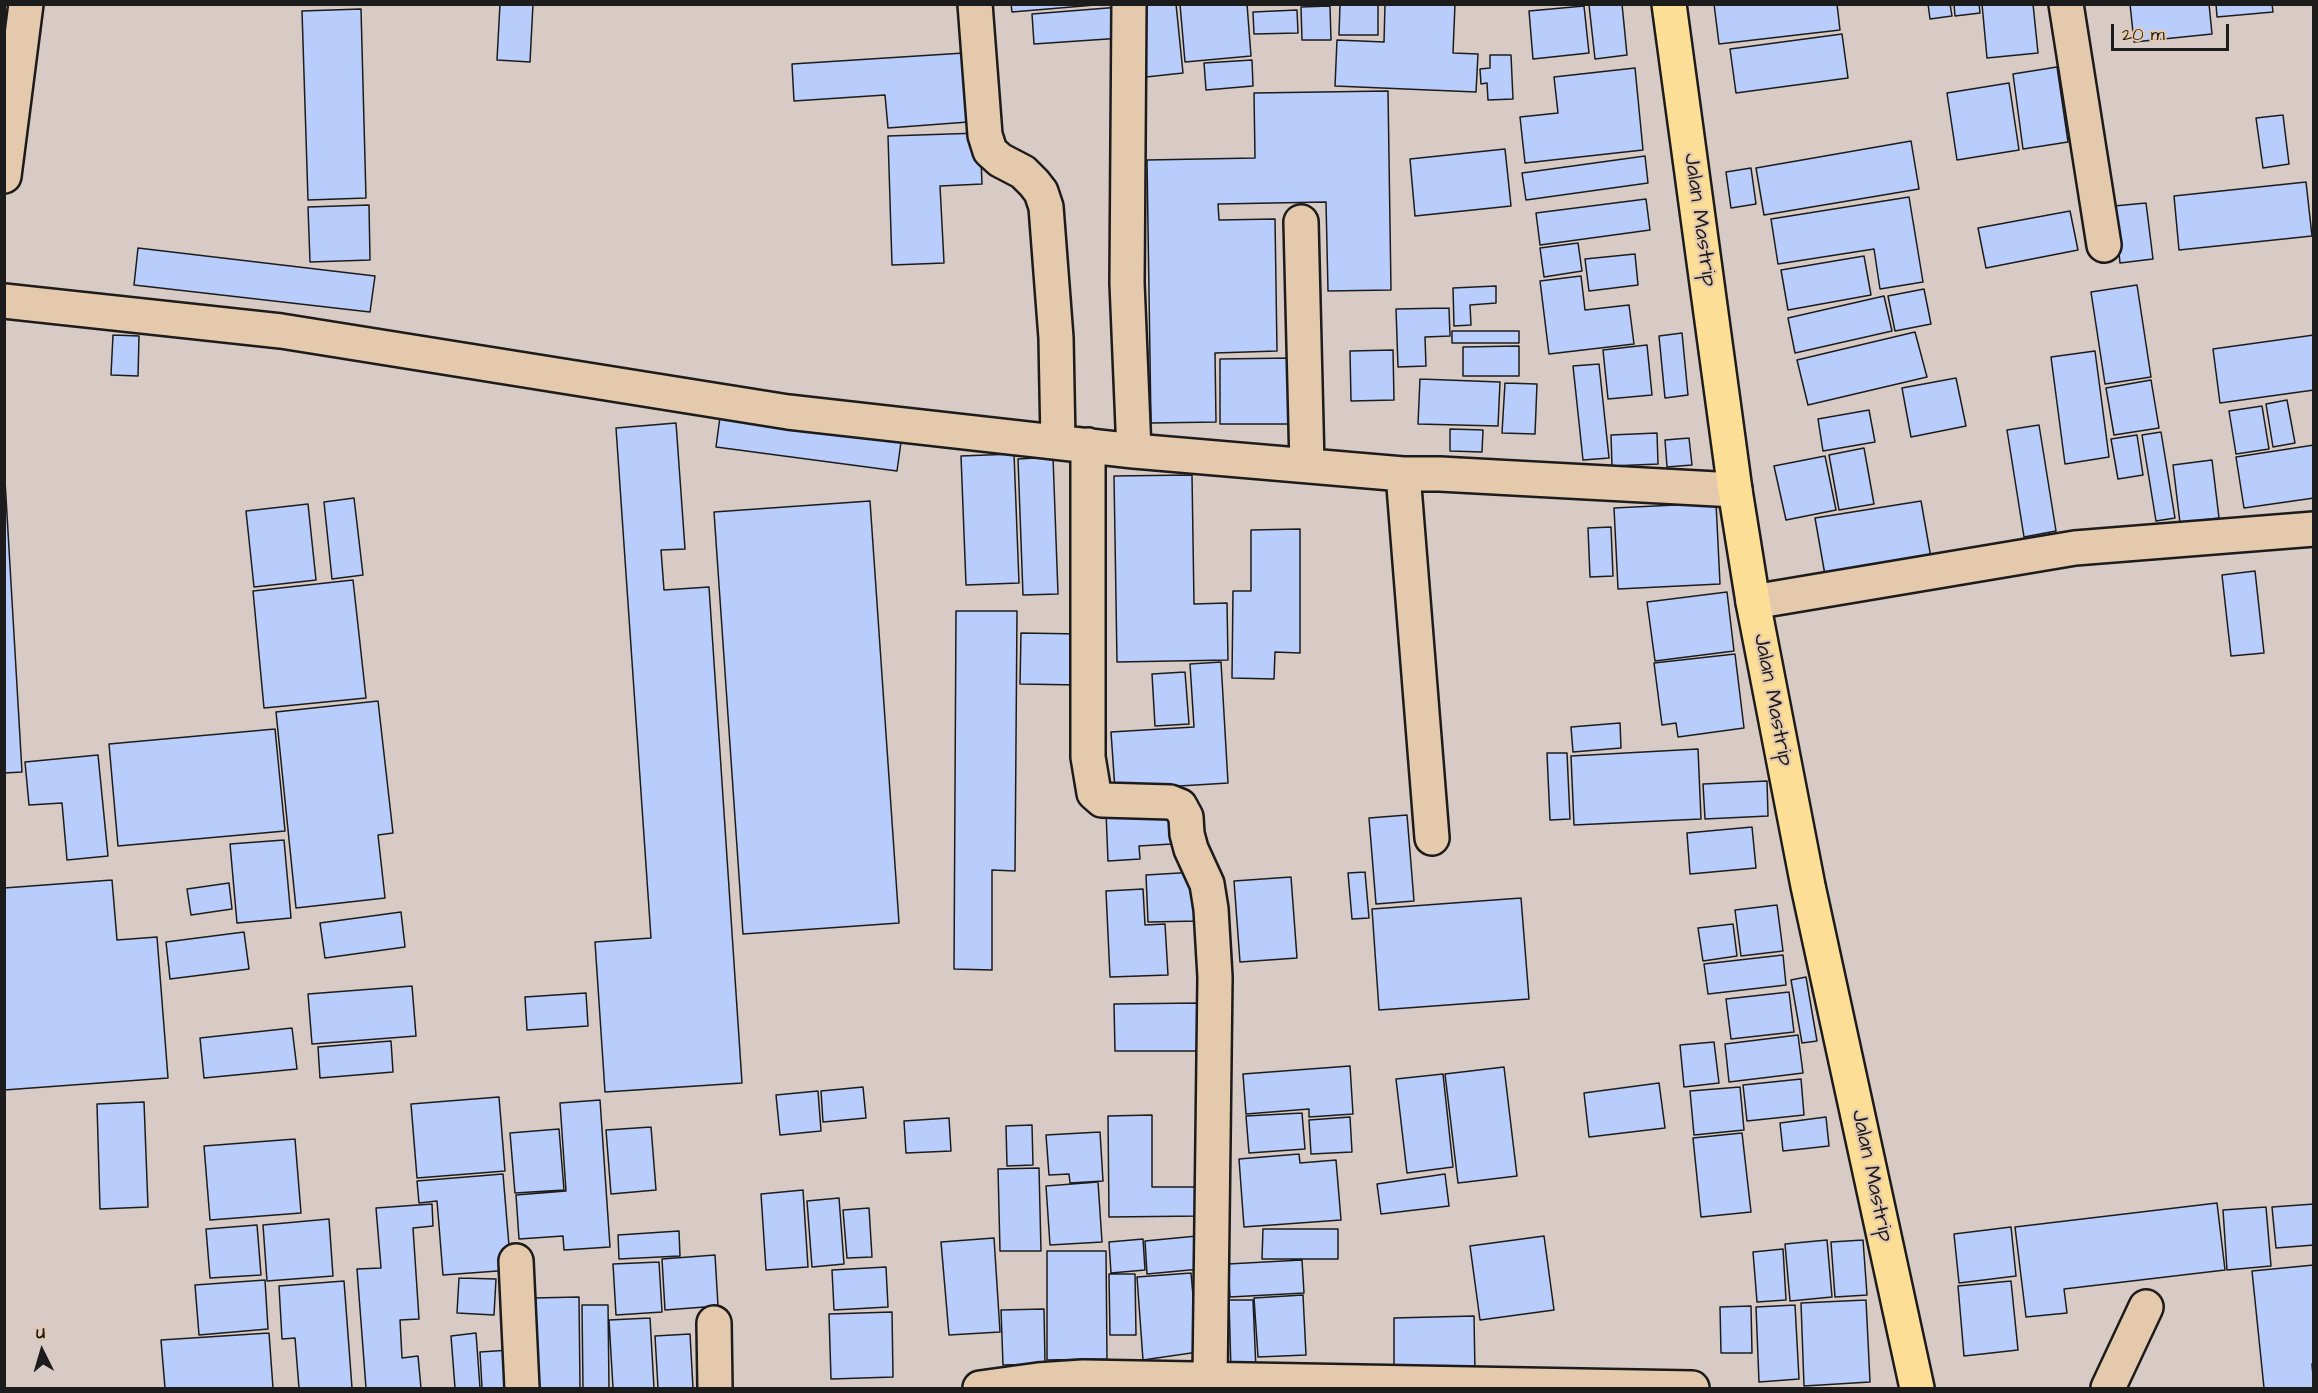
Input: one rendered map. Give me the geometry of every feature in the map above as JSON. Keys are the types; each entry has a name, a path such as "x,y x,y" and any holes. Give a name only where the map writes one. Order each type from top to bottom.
{"main road":[{"name":"Jalan Mastrip","path":"1669,4 1735,490 1753,602 1808,886 1917,1389"}],"street":[{"path":"4,176 26,4"},
{"path":"975,4 985,135 990,152 1023,172 1041,192 1046,207 1056,338 1073,444 1088,757 1094,793 1102,800 1170,801 1180,806 1186,817 1191,849 1207,884 1211,909 1215,977 1212,1054 1210,1380"},
{"path":"1129,4 1127,284 1134,451"},
{"path":"2066,4 2104,245"},
{"path":"1301,222 1307,465"},
{"path":"4,301 281,331 788,412 1134,451 1403,474 1735,490"},
{"path":"1403,474 1432,838"},
{"path":"1753,602 2075,548 2313,529"},
{"path":"516,1261 522,1389"},
{"path":"2108,1389 2146,1307"},
{"path":"714,1323 715,1389"},
{"path":"980,1389 1038,1380 1083,1377 1169,1383 1210,1380 1692,1389"}],"building":[{"path":"500,4 533,4 530,62 497,60"},
{"path":"1011,4 1107,4 1012,12"},
{"path":"1139,4 1176,4 1183,73 1146,77"},
{"path":"1180,4 1247,4 1251,56 1185,62"},
{"path":"1340,4 1378,4 1378,35 1339,35"},
{"path":"1385,4 1455,4 1453,53 1478,54 1476,92 1335,86 1337,40 1384,42"},
{"path":"1622,4 1627,55 1595,59 1589,5"},
{"path":"1714,4 1837,4 1840,30 1719,44"},
{"path":"1928,4 1950,4 1952,16 1930,19"},
{"path":"1954,4 1979,4 1980,13 1955,16"},
{"path":"1982,4 2033,4 2038,53 1987,58"},
{"path":"2130,4 2209,4 2212,34 2134,42"},
{"path":"2216,4 2272,4 2273,12 2217,17"},
{"path":"1330,6 1331,40 1302,40 1301,7"},
{"path":"1584,6 1589,53 1533,59 1529,11"},
{"path":"1120,7 1122,38 1034,44 1032,14"},
{"path":"361,9 366,198 308,200 302,11"},
{"path":"1297,10 1298,33 1254,34 1253,12"},
{"path":"1842,34 1848,78 1736,93 1730,49"},
{"path":"964,53 968,122 888,128 885,95 794,101 792,64"},
{"path":"1490,55 1511,55 1513,99 1488,100 1487,83 1481,84 1480,69 1490,68"},
{"path":"1252,60 1253,86 1206,90 1204,63"},
{"path":"2057,67 2068,142 2023,149 2013,74"},
{"path":"1635,68 1643,150 1525,163 1520,117 1558,113 1554,77"},
{"path":"2009,83 2019,150 1957,160 1947,93"},
{"path":"1388,91 1391,290 1328,291 1326,202 1218,204 1219,220 1275,219 1277,351 1215,353 1216,422 1151,423 1147,160 1255,158 1254,93"},
{"path":"2283,115 2289,164 2263,168 2256,118"},
{"path":"980,133 982,184 940,186 944,263 892,265 888,136"},
{"path":"1911,141 1919,189 1764,215 1756,168"},
{"path":"1505,149 1511,206 1415,216 1410,159"},
{"path":"1645,156 1648,183 1526,200 1522,173"},
{"path":"1751,168 1756,204 1731,208 1726,172"},
{"path":"2306,182 2312,236 2179,250 2174,196"},
{"path":"1909,197 1923,282 1880,289 1874,249 1778,264 1771,219"},
{"path":"1646,199 1650,230 1540,245 1536,213"},
{"path":"2146,203 2153,259 2120,263 2114,206"},
{"path":"369,205 370,260 310,262 308,207"},
{"path":"2070,211 2078,250 1986,268 1978,228"},
{"path":"1578,243 1582,271 1544,277 1540,248"},
{"path":"138,248 375,276 370,312 134,285"},
{"path":"1635,254 1638,285 1589,291 1585,259"},
{"path":"1864,256 1871,295 1788,310 1781,270"},
{"path":"1581,276 1585,310 1629,305 1634,344 1549,354 1540,281"},
{"path":"2137,285 2151,377 2105,384 2091,292"},
{"path":"1496,286 1496,303 1470,305 1471,325 1454,326 1453,288"},
{"path":"1924,289 1931,324 1895,331 1888,296"},
{"path":"1884,296 1892,331 1795,353 1788,318"},
{"path":"1449,308 1450,336 1425,337 1426,366 1398,367 1396,309"},
{"path":"1452,331 1519,331 1519,343 1452,343"},
{"path":"1915,332 1927,377 1808,405 1797,360"},
{"path":"1682,333 1688,395 1665,398 1659,336"},
{"path":"113,335 139,336 138,376 111,375"},
{"path":"2314,335 2314,390 2220,403 2213,349"},
{"path":"1647,345 1652,395 1608,399 1603,350"},
{"path":"1519,346 1519,376 1463,376 1463,347"},
{"path":"1393,350 1394,400 1351,401 1350,351"},
{"path":"2095,351 2109,457 2065,464 2051,357"},
{"path":"1292,358 1293,424 1220,424 1220,359"},
{"path":"1599,364 1609,458 1583,460 1573,366"},
{"path":"1956,378 1966,426 1911,437 1902,388"},
{"path":"1420,379 1500,382 1498,426 1418,424"},
{"path":"2151,380 2159,428 2114,435 2106,388"},
{"path":"1505,383 1537,384 1535,434 1502,433"},
{"path":"2287,400 2295,443 2273,447 2266,404"},
{"path":"2262,406 2269,449 2236,454 2229,411"},
{"path":"1869,410 1875,442 1823,451 1818,419"},
{"path":"720,417 901,442 897,471 716,447"},
{"path":"676,423 685,549 661,550 664,590 709,587 742,1083 605,1092 595,942 651,938 616,428"},
{"path":"2039,425 2056,531 2024,537 2007,430"},
{"path":"1450,429 1483,430 1482,452 1450,451"},
{"path":"2161,432 2175,518 2156,521 2142,435"},
{"path":"1657,433 1658,464 1612,466 1611,435"},
{"path":"2137,435 2143,475 2118,479 2111,439"},
{"path":"1689,438 1692,465 1667,467 1665,440"},
{"path":"2314,445 2314,498 2244,508 2236,457"},
{"path":"1864,448 1874,504 1839,510 1829,455"},
{"path":"1014,454 1019,583 966,585 961,456"},
{"path":"1825,456 1836,510 1786,520 1774,466"},
{"path":"1053,457 1058,594 1023,595 1018,459"},
{"path":"2212,460 2219,518 2180,523 2173,465"},
{"path":"4,463 22,772 4,773"},
{"path":"1192,475 1194,604 1227,603 1228,660 1117,662 1114,476"},
{"path":"354,498 363,575 332,579 324,502"},
{"path":"870,501 899,923 743,934 714,512"},
{"path":"1921,501 1931,558 1825,575 1815,518"},
{"path":"1716,503 1720,584 1618,589 1614,508"},
{"path":"308,504 316,580 254,587 246,511"},
{"path":"1611,527 1613,576 1590,577 1588,528"},
{"path":"1300,529 1300,653 1275,652 1274,679 1232,678 1233,591 1251,591 1251,530"},
{"path":"2255,571 2264,653 2231,656 2222,575"},
{"path":"353,580 366,698 264,708 253,591"},
{"path":"1727,592 1734,651 1655,661 1647,602"},
{"path":"956,611 1017,611 1015,871 992,870 992,970 954,969"},
{"path":"1021,633 1081,634 1080,685 1020,684"},
{"path":"1735,654 1744,728 1678,737 1676,723 1662,725 1654,663"},
{"path":"1221,662 1228,783 1115,790 1111,732 1194,727 1190,664"},
{"path":"1185,672 1189,724 1155,726 1152,674"},
{"path":"378,701 393,833 378,835 385,898 296,908 276,712"},
{"path":"1620,723 1621,748 1573,752 1571,727"},
{"path":"275,729 285,831 118,846 109,744"},
{"path":"1698,749 1701,819 1574,825 1571,756"},
{"path":"1547,753 1567,753 1570,819 1550,820"},
{"path":"98,755 108,856 67,860 62,803 29,805 25,762"},
{"path":"1767,781 1768,816 1705,819 1703,784"},
{"path":"1170,809 1172,844 1139,846 1140,859 1108,861 1106,812"},
{"path":"1407,815 1414,901 1376,904 1369,818"},
{"path":"1752,827 1756,868 1690,874 1687,833"},
{"path":"284,840 291,918 237,923 230,844"},
{"path":"1196,872 1199,921 1148,922 1146,875"},
{"path":"1365,872 1369,918 1352,919 1348,873"},
{"path":"1291,877 1297,958 1240,962 1234,881"},
{"path":"112,880 117,940 157,937 168,1078 4,1090 4,888"},
{"path":"229,883 232,909 191,915 187,889"},
{"path":"1143,889 1145,925 1165,924 1168,975 1110,977 1106,891"},
{"path":"1521,898 1529,999 1379,1010 1372,909"},
{"path":"1777,905 1783,951 1741,956 1735,910"},
{"path":"401,912 405,947 325,958 320,923"},
{"path":"1733,924 1737,956 1703,961 1698,928"},
{"path":"244,932 249,969 170,979 166,942"},
{"path":"1783,955 1786,985 1708,994 1704,964"},
{"path":"1806,977 1817,1041 1802,1043 1791,980"},
{"path":"412,986 416,1036 312,1044 308,994"},
{"path":"1789,992 1794,1032 1731,1039 1726,999"},
{"path":"586,993 588,1026 527,1030 525,997"},
{"path":"1200,1003 1200,1051 1115,1051 1114,1004"},
{"path":"292,1028 297,1069 204,1078 200,1038"},
{"path":"1798,1035 1803,1073 1729,1082 1725,1044"},
{"path":"391,1041 393,1072 320,1078 318,1047"},
{"path":"1714,1042 1719,1083 1684,1087 1680,1045"},
{"path":"1350,1066 1353,1114 1309,1117 1309,1109 1246,1114 1243,1074"},
{"path":"1504,1067 1517,1176 1458,1183 1445,1074"},
{"path":"1443,1074 1453,1167 1407,1173 1396,1079"},
{"path":"1801,1079 1804,1115 1747,1121 1743,1085"},
{"path":"1659,1083 1665,1128 1589,1137 1584,1093"},
{"path":"863,1087 866,1118 823,1122 821,1091"},
{"path":"1740,1087 1744,1130 1694,1135 1690,1091"},
{"path":"818,1091 821,1131 780,1135 776,1095"},
{"path":"499,1097 505,1171 417,1178 411,1104"},
{"path":"600,1100 610,1247 564,1250 563,1236 519,1239 516,1195 566,1191 560,1103"},
{"path":"144,1102 148,1207 100,1209 97,1104"},
{"path":"1302,1113 1305,1149 1249,1153 1246,1116"},
{"path":"1152,1115 1152,1187 1200,1187 1200,1216 1109,1217 1108,1116"},
{"path":"1350,1117 1352,1152 1311,1154 1309,1120"},
{"path":"1826,1117 1829,1146 1783,1151 1780,1123"},
{"path":"949,1118 951,1151 906,1153 904,1121"},
{"path":"1032,1125 1033,1165 1007,1166 1006,1126"},
{"path":"651,1127 656,1190 611,1194 606,1130"},
{"path":"559,1129 564,1190 515,1193 510,1133"},
{"path":"1100,1132 1103,1181 1070,1183 1069,1174 1049,1175 1046,1135"},
{"path":"1742,1133 1751,1212 1701,1217 1693,1138"},
{"path":"295,1139 301,1213 210,1220 204,1146"},
{"path":"1299,1154 1300,1163 1336,1160 1341,1220 1244,1227 1239,1159"},
{"path":"1039,1168 1041,1251 1000,1251 998,1169"},
{"path":"503,1174 511,1270 443,1275 437,1201 419,1203 417,1181"},
{"path":"1445,1174 1449,1206 1381,1214 1377,1184"},
{"path":"1098,1182 1102,1242 1050,1245 1046,1186"},
{"path":"803,1190 808,1267 766,1270 761,1194"},
{"path":"839,1198 844,1264 812,1267 807,1201"},
{"path":"2217,1203 2225,1270 2064,1289 2067,1313 2026,1317 2015,1227"},
{"path":"432,1204 433,1226 413,1228 419,1319 400,1320 402,1358 418,1356 421,1388 366,1388 357,1269 381,1268 376,1208"},
{"path":"2314,1204 2314,1245 2276,1248 2272,1207"},
{"path":"2266,1207 2271,1266 2227,1270 2223,1210"},
{"path":"869,1208 872,1257 847,1258 843,1210"},
{"path":"329,1219 333,1276 267,1281 263,1225"},
{"path":"257,1225 261,1275 210,1278 206,1229"},
{"path":"2011,1227 2016,1276 1959,1283 1954,1234"},
{"path":"1263,1229 1338,1229 1338,1259 1262,1259"},
{"path":"679,1231 680,1256 619,1259 618,1235"},
{"path":"1197,1236 1200,1269 1147,1274 1145,1241"},
{"path":"1544,1236 1554,1310 1480,1320 1470,1246"},
{"path":"994,1238 1000,1332 949,1335 941,1242"},
{"path":"1143,1239 1145,1270 1111,1273 1109,1242"},
{"path":"1827,1240 1832,1297 1790,1301 1785,1244"},
{"path":"1863,1240 1867,1295 1835,1297 1831,1242"},
{"path":"1783,1249 1786,1300 1757,1302 1753,1252"},
{"path":"1047,1251 1106,1251 1107,1359 1047,1360"},
{"path":"715,1255 718,1306 665,1310 662,1259"},
{"path":"1302,1260 1304,1293 1230,1297 1228,1264"},
{"path":"659,1262 662,1312 616,1315 613,1264"},
{"path":"2314,1265 2314,1364 2312,1364 2314,1388 2264,1388 2252,1271"},
{"path":"886,1267 888,1307 834,1310 832,1270"},
{"path":"1191,1273 1198,1352 1143,1360 1137,1277"},
{"path":"1109,1274 1135,1274 1136,1335 1110,1335"},
{"path":"459,1278 496,1279 494,1315 457,1313"},
{"path":"265,1280 268,1329 199,1335 195,1285"},
{"path":"344,1281 352,1388 299,1388 295,1338 282,1339 279,1286"},
{"path":"2011,1281 2018,1350 1964,1356 1958,1286"},
{"path":"1303,1295 1306,1355 1258,1357 1254,1298"},
{"path":"579,1297 580,1388 534,1388 533,1298"},
{"path":"1229,1300 1253,1300 1256,1370 1231,1371"},
{"path":"1866,1300 1870,1382 1804,1386 1801,1303"},
{"path":"582,1305 608,1305 609,1388 583,1388"},
{"path":"1795,1305 1799,1379 1759,1382 1756,1307"},
{"path":"1751,1306 1752,1353 1721,1353 1720,1307"},
{"path":"1044,1309 1045,1364 1003,1365 1001,1310"},
{"path":"892,1312 893,1377 831,1379 829,1314"},
{"path":"1474,1316 1475,1374 1394,1375 1394,1318"},
{"path":"650,1318 654,1388 613,1388 609,1320"},
{"path":"269,1333 273,1388 165,1388 161,1340"},
{"path":"476,1333 480,1388 455,1388 451,1336"},
{"path":"690,1334 693,1388 658,1388 655,1336"},
{"path":"510,1350 512,1388 482,1388 480,1352"}]}
